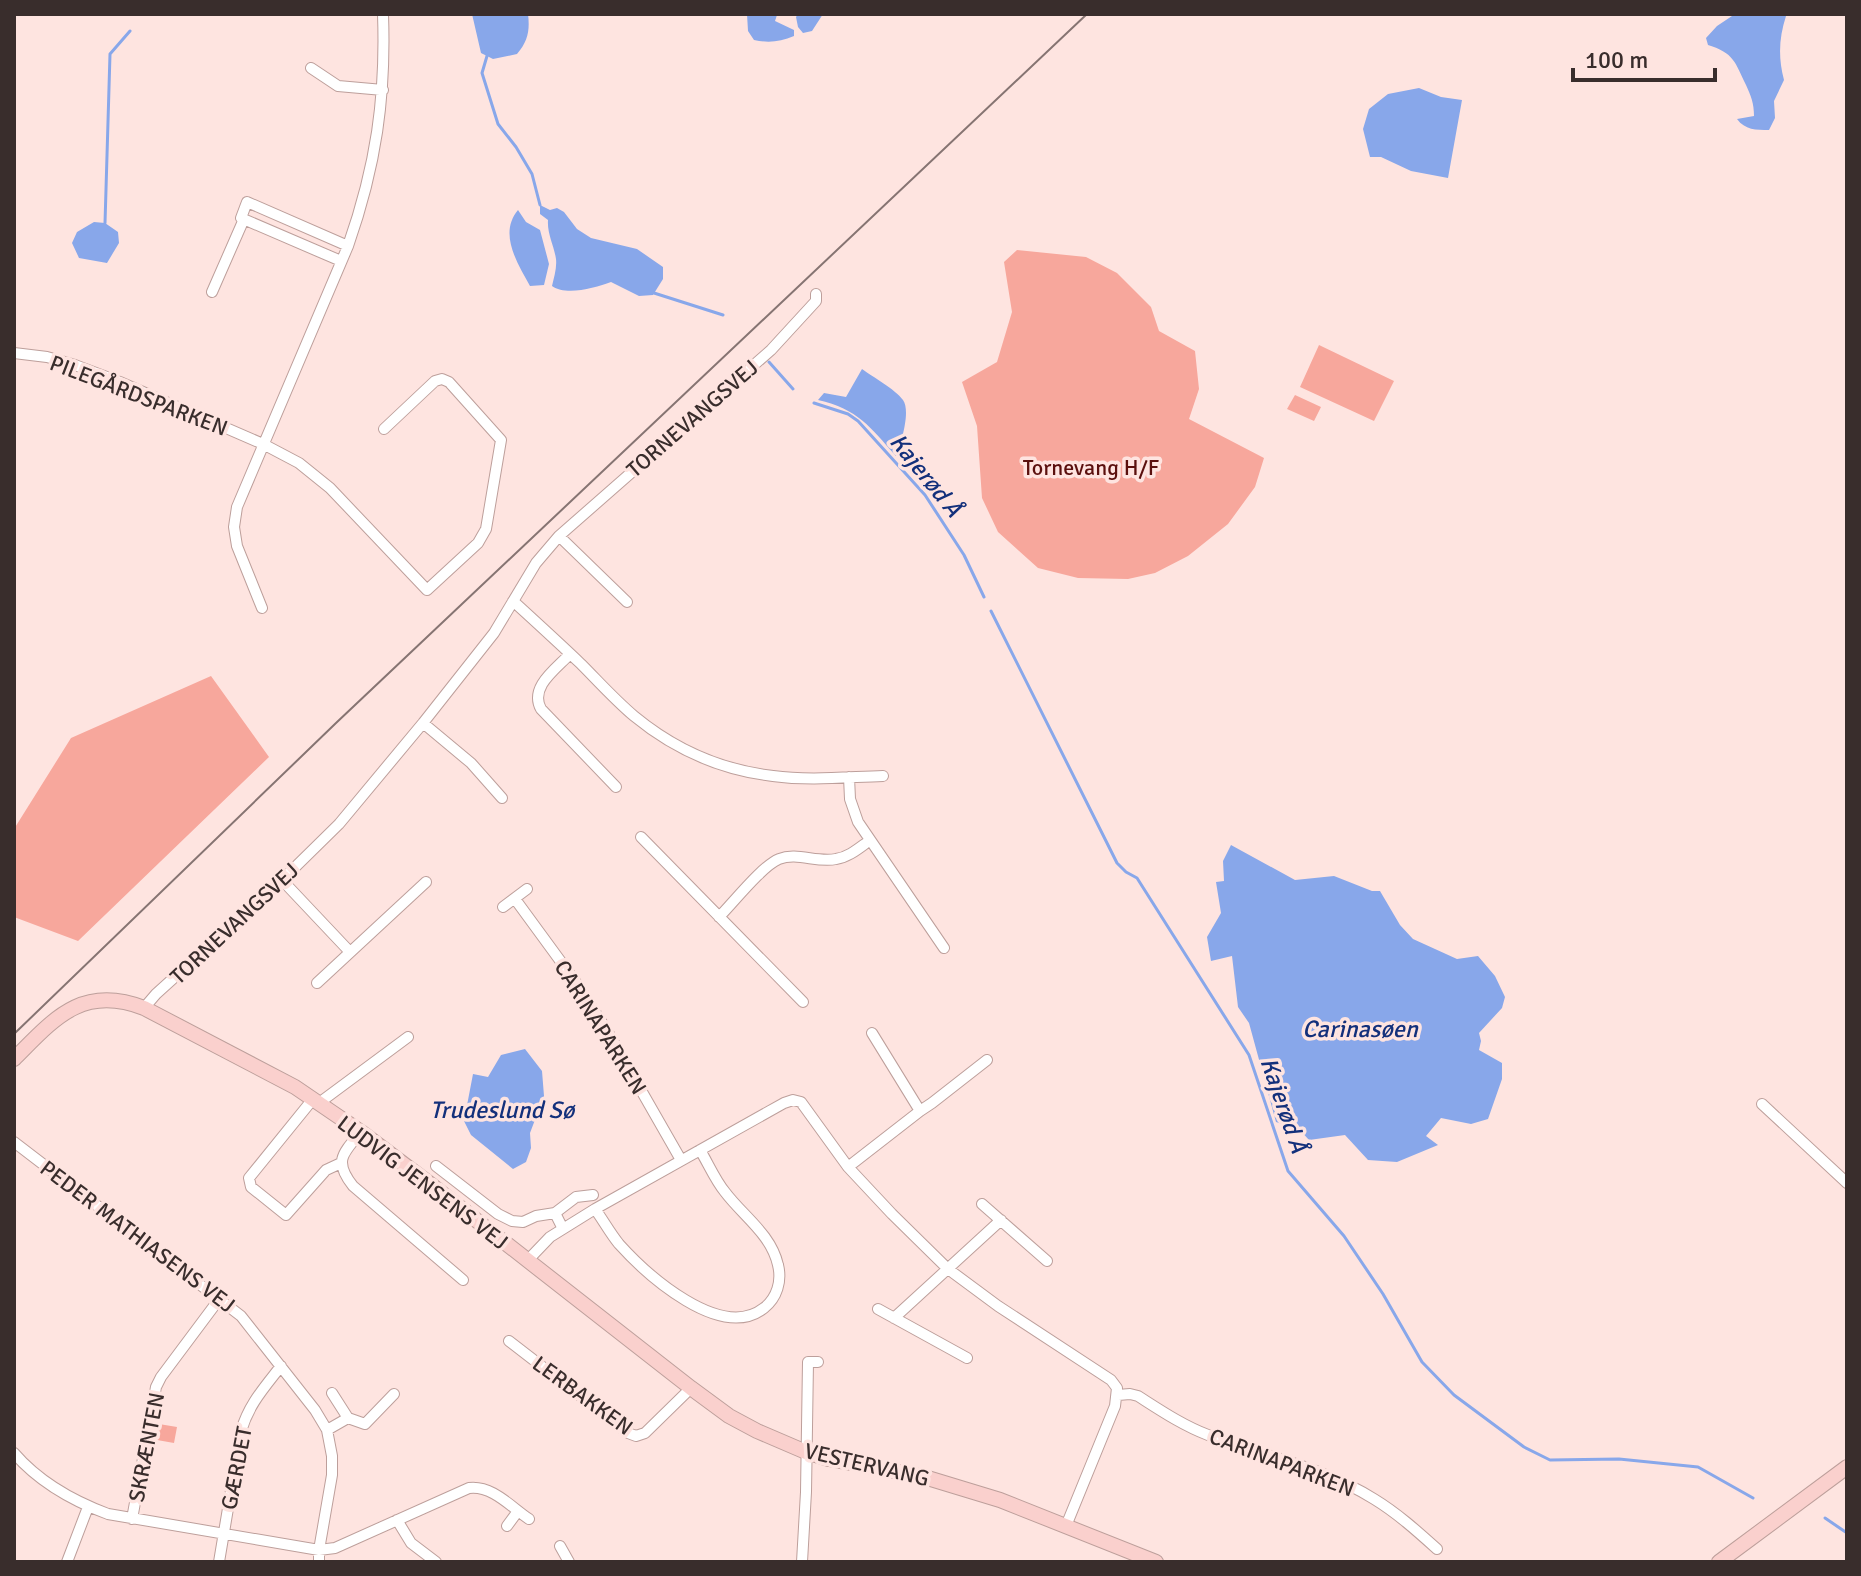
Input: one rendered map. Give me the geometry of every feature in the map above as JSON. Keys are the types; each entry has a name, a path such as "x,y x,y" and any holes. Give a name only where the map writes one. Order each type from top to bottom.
{"street":[{"path":"262,608 237,546 234,527 237,507 348,246 370,176 383,90 383,14"},
{"path":"311,68 338,86 383,90"},
{"path":"341,261 241,218 247,202 348,246"},
{"path":"212,292 244,219"},
{"name":"TORNEVANGSVEJ","path":"144,1008 339,824 494,633 536,563 559,536 771,350 816,301 816,294"},
{"name":"PILEGÅRDSPARKEN","path":"14,353 47,357 120,382 263,444 299,463 330,488 427,590 478,543 486,529 501,440 449,382 442,379 435,381 384,429"},
{"path":"559,536 627,602"},
{"path":"513,601 632,714 686,751 744,772 775,777 883,776"},
{"path":"570,654 539,687 536,701 616,787"},
{"path":"423,723 471,763 502,798"},
{"path":"849,777 853,811 869,841 944,948"},
{"path":"641,837 803,1002"},
{"path":"719,917 768,866 779,859 839,859 869,841"},
{"path":"282,880 350,952"},
{"path":"317,983 426,882"},
{"path":"503,907 527,889"},
{"name":"CARINAPARKEN","path":"515,899 606,1029 681,1160"},
{"path":"14,1059 53,1020 69,1009 107,1000 128,1002 144,1008"},
{"name":"LUDVIG JENSENS VEJ","path":"144,1008 295,1087 361,1132 527,1261"},
{"path":"872,1033 920,1111"},
{"name":"LUDVIG JENSENS VEJ","path":"341,1163 326,1170 286,1215 251,1187 249,1178 316,1101 408,1037"},
{"path":"848,1167 987,1060"},
{"name":"CARINAPARKEN","path":"527,1261 550,1237 595,1209 793,1100 801,1102 848,1167 948,1269 998,1306 1111,1380 1118,1395 1138,1396 1183,1424 1208,1435 1313,1469 1343,1482 1374,1498 1407,1521 1437,1549"},
{"path":"1762,1104 1847,1183"},
{"path":"361,1132 344,1152 341,1163 343,1173 353,1186 463,1280"},
{"name":"PEDER MATHIASENS VEJ","path":"14,1142 241,1316 315,1410 327,1430 332,1456 332,1475 319,1556"},
{"path":"595,1209 618,1243 681,1298 723,1317 746,1317 762,1310 774,1299 779,1283 774,1252 759,1229 724,1191 700,1150"},
{"path":"436,1166 498,1214 512,1221 523,1222 555,1213 576,1197 593,1195"},
{"path":"982,1204 1047,1261"},
{"path":"555,1213 563,1229"},
{"path":"894,1318 1001,1220"},
{"name":"VESTERVANG","path":"527,1261 691,1388 729,1416 757,1431 829,1459 921,1476 1000,1500 1156,1562"},
{"name":"SKRÆNTEN","path":"132,1519 156,1387 220,1298"},
{"path":"878,1309 967,1358"},
{"name":"LERBAKKEN","path":"509,1341 636,1436 645,1433 691,1388"},
{"path":"802,1562 808,1362 818,1362"},
{"name":"GÆRDET","path":"219,1562 245,1418 250,1406 281,1366"},
{"path":"332,1393 348,1418 365,1424 394,1394"},
{"path":"1066,1526 1118,1395"},
{"path":"327,1430 348,1418"},
{"path":"14,1453 60,1493 88,1507 132,1519 224,1534 319,1556 469,1488 487,1489 529,1519"},
{"path":"1719,1562 1847,1467"},
{"path":"67,1562 88,1507"},
{"path":"507,1526 518,1511"},
{"path":"397,1520 411,1543 436,1562"},
{"path":"560,1546 569,1562"}],"green space":[{"name":"Tornevang H/F","path":"1017,250 1086,257 1117,273 1151,307 1159,331 1195,351 1199,389 1189,419 1264,458 1255,487 1228,524 1188,556 1155,573 1128,579 1078,578 1038,568 998,532 982,498 977,426 962,382 997,362 1012,312 1004,262"},
{"path":"1319,345 1394,381 1374,421 1300,387"},
{"path":"1295,395 1321,407 1314,421 1287,409"},
{"path":"211,676 269,757 78,941 14,917 14,829 71,738"},
{"path":"159,1424 177,1427 174,1443 157,1440"}],"water":[{"path":"472,14 528,14 524,45 517,54 493,59 481,53"},
{"path":"747,14 786,14 777,15 775,21 794,30 794,36 774,41 754,40 748,31"},
{"path":"798,14 823,14 812,31 803,33 798,27"},
{"path":"1735,14 1786,16 1780,48 1784,80 1774,101 1775,118 1769,130 1747,127 1737,119 1754,116 1753,103 1733,59 1708,45 1706,38"},
{"path":"1419,88 1441,97 1462,100 1448,178 1411,171 1381,157 1370,157 1363,129 1369,109 1388,94"},
{"path":"540,205 564,212 577,229 591,238 637,249 663,267 663,279 653,295 639,296 611,282 573,291 552,286 556,259 548,220 540,214"},
{"path":"518,210 526,222 540,230 549,264 544,285 530,286 512,249 510,229"},
{"path":"94,222 105,223 118,232 119,243 107,263 79,258 72,243 77,232"},
{"path":"862,369 895,392 905,405 904,428 896,456 853,414 818,400 824,393 846,397"},
{"name":"Carinasøen","path":"1231,845 1295,880 1334,876 1372,891 1380,891 1400,925 1413,939 1457,959 1478,956 1495,976 1505,997 1502,1008 1479,1033 1479,1050 1502,1063 1502,1079 1488,1119 1471,1124 1441,1118 1426,1136 1438,1145 1397,1162 1368,1160 1345,1135 1309,1140 1299,1129 1276,1122 1249,1023 1238,1007 1232,956 1211,961 1207,937 1221,913 1216,882 1224,881 1223,861"},
{"name":"Trudeslund Sø","path":"525,1049 542,1071 544,1096 530,1133 531,1148 526,1162 513,1169 471,1135 464,1121 473,1074 488,1077 501,1055"}],"waterway":[{"path":"105,223 110,54 130,31"},
{"path":"487,56 482,73 498,124 532,174 540,205"},
{"name":"Kajerød Å","path":"654,293 723,315"},
{"name":"Kajerød Å","path":"769,362 793,389"},
{"name":"Kajerød Å","path":"814,403 848,414 858,421 925,495 964,555 984,597"},
{"name":"Kajerød Å","path":"991,611 1117,863 1137,878 1249,1055 1288,1171 1344,1236 1383,1294 1422,1362 1454,1395 1524,1447 1550,1460 1619,1459 1698,1467 1753,1498"},
{"name":"Kajerød Å","path":"1825,1518 1847,1533"}],"tram line":[{"path":"14,1034 336,723 1087,14"}]}
